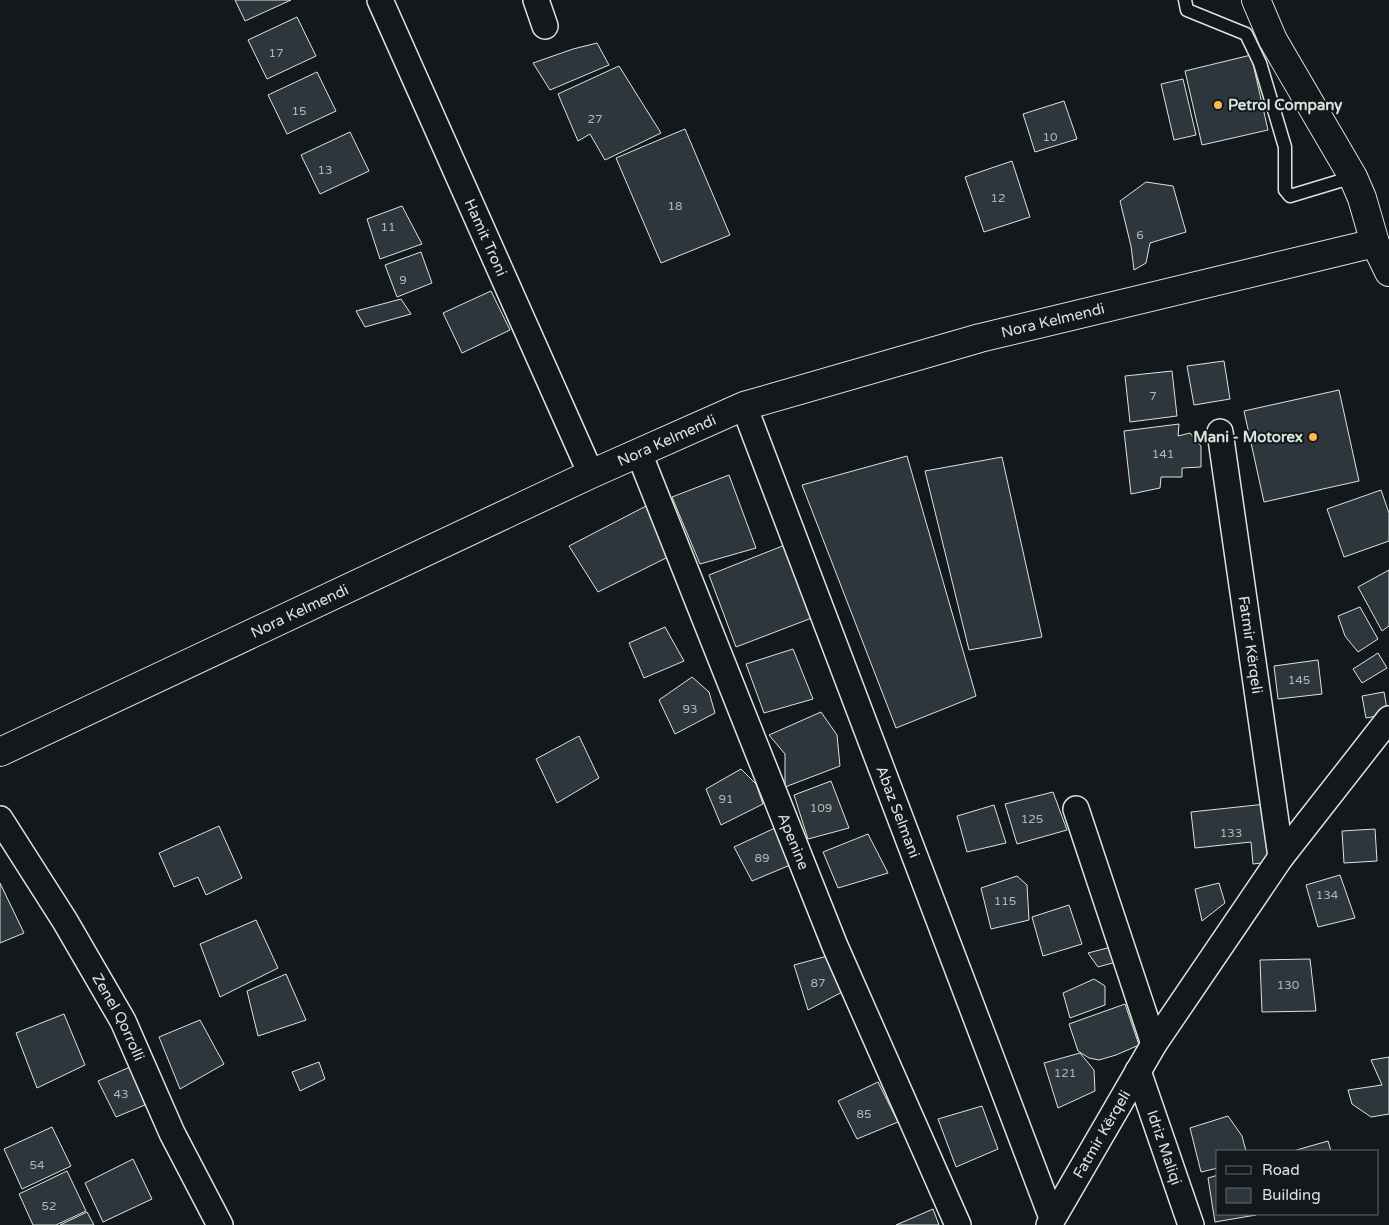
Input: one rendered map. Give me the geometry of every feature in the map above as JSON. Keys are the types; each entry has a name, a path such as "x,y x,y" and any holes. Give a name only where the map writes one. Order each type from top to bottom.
{"street":[{"name":"Hamit Troni","path":"380,0 591,474"},
{"path":"536,0 545,26"},
{"path":"1256,0 1273,40 1353,177 1362,198 1375,244 1389,272"},
{"name":"Nora Kelmendi","path":"0,752 591,474 744,406 980,338 1375,244"},
{"name":"Abaz Selmani","path":"744,406 1050,1221"},
{"name":"Fatmir Kërqeli","path":"1220,432 1281,857"},
{"name":"Apenine","path":"639,453 835,946 958,1225"},
{"name":"Fatmir Kërqeli","path":"1050,1221 1154,1044 1281,857 1389,718"},
{"path":"1076,809 1154,1044"},
{"name":"Zenel Qorrolli","path":"0,819 65,921 123,1020 172,1133 220,1225"},
{"name":"Idriz Maliqi","path":"1138,1071 1191,1225"}],"lane":[{"path":"1185,0 1187,10 1246,34 1260,63 1285,147 1285,190 1290,196 1353,177"}],"building":[{"path":"235,0 291,0 245,21"},
{"path":"297,17 316,56 267,79 248,40"},
{"path":"597,43 609,65 550,90 533,63 573,49"},
{"path":"1251,55 1268,130 1202,145 1185,71"},
{"path":"619,66 661,133 605,160 590,134 578,141 558,94"},
{"path":"317,72 336,111 287,134 268,95"},
{"path":"1183,79 1196,135 1174,140 1161,84"},
{"path":"1064,101 1077,139 1035,152 1023,114"},
{"path":"685,129 730,235 661,263 616,158"},
{"path":"350,132 369,171 320,194 301,155"},
{"path":"1012,161 1030,217 984,232 965,177"},
{"path":"1146,182 1173,186 1186,232 1150,243 1146,263 1134,270 1131,246 1120,201"},
{"path":"402,206 422,244 380,259 367,219"},
{"path":"421,252 432,283 397,297 385,265"},
{"path":"491,291 510,330 462,353 443,313"},
{"path":"401,299 411,314 365,327 356,311"},
{"path":"1224,361 1230,399 1194,405 1187,366"},
{"path":"1172,371 1177,416 1130,422 1125,376"},
{"path":"1339,390 1359,481 1264,502 1244,411"},
{"path":"1179,424 1178,436 1190,433 1201,446 1201,467 1182,468 1182,477 1161,477 1160,488 1131,494 1124,431"},
{"path":"907,456 976,696 896,728 802,485"},
{"path":"1002,457 1042,637 969,650 925,471"},
{"path":"729,475 756,548 700,564 672,497"},
{"path":"1381,490 1389,513 1389,541 1344,557 1327,509"},
{"path":"648,505 670,556 598,592 569,546"},
{"path":"785,545 817,616 736,647 709,575"},
{"path":"1389,570 1389,626 1382,631 1358,587"},
{"path":"1360,607 1378,639 1358,652 1345,636 1338,616"},
{"path":"665,627 684,661 644,678 629,643"},
{"path":"793,649 813,699 764,713 746,664"},
{"path":"1378,653 1387,668 1362,683 1353,669"},
{"path":"1318,660 1322,694 1278,699 1274,666"},
{"path":"692,677 709,692 715,713 675,734 659,700"},
{"path":"1384,692 1388,714 1366,718 1362,696"},
{"path":"821,712 837,735 840,766 785,787 785,754 769,735"},
{"path":"579,736 599,778 557,803 536,759"},
{"path":"741,769 756,784 763,804 721,825 706,789"},
{"path":"831,781 849,828 808,839 794,795"},
{"path":"1053,792 1067,830 1017,844 1005,804"},
{"path":"1266,804 1271,862 1253,864 1251,842 1195,848 1191,812"},
{"path":"994,805 1006,843 967,852 957,816"},
{"path":"219,826 242,878 206,895 198,877 174,887 159,853"},
{"path":"775,828 795,863 752,881 734,847"},
{"path":"1375,829 1377,861 1344,863 1342,831"},
{"path":"868,834 888,873 838,888 823,852"},
{"path":"1340,875 1355,918 1318,927 1306,885"},
{"path":"1017,876 1027,885 1029,920 991,929 981,888"},
{"path":"0,883 24,933 0,943"},
{"path":"1219,883 1225,903 1202,921 1195,889"},
{"path":"1069,905 1082,944 1043,956 1032,917"},
{"path":"256,920 278,968 220,997 200,944"},
{"path":"1115,946 1123,960 1098,967 1088,953"},
{"path":"831,955 846,990 808,1010 794,965"},
{"path":"1310,959 1316,1011 1262,1012 1260,960"},
{"path":"286,974 306,1020 258,1036 247,991"},
{"path":"1094,979 1105,986 1105,1005 1070,1018 1063,993"},
{"path":"1125,1004 1139,1045 1099,1060 1089,1058 1078,1051 1069,1024"},
{"path":"64,1014 85,1065 37,1088 16,1033"},
{"path":"200,1020 224,1064 180,1089 159,1037"},
{"path":"1080,1053 1094,1070 1095,1091 1058,1108 1044,1063"},
{"path":"1389,1057 1389,1114 1371,1117 1352,1104 1348,1090 1382,1085 1371,1060"},
{"path":"319,1062 325,1079 300,1091 292,1072"},
{"path":"130,1067 145,1105 116,1117 98,1081"},
{"path":"878,1082 898,1122 857,1139 838,1101"},
{"path":"982,1106 998,1149 956,1167 938,1119"},
{"path":"1228,1116 1242,1136 1246,1150 1216,1150 1216,1168 1201,1172 1190,1128"},
{"path":"52,1127 71,1166 22,1189 4,1149"},
{"path":"1328,1141 1331,1150 1296,1150"},
{"path":"133,1159 152,1199 103,1222 85,1183"},
{"path":"67,1171 86,1211 56,1225 33,1225 19,1194"},
{"path":"1216,1176 1216,1215 1256,1215 1215,1222 1208,1178"},
{"path":"933,1209 939,1225 896,1225"},
{"path":"87,1212 94,1225 60,1225"}],"place":[{"name":"Petrol Company","path":"1218,105"},
{"name":"Mani - Motorex","path":"1313,437"}]}
